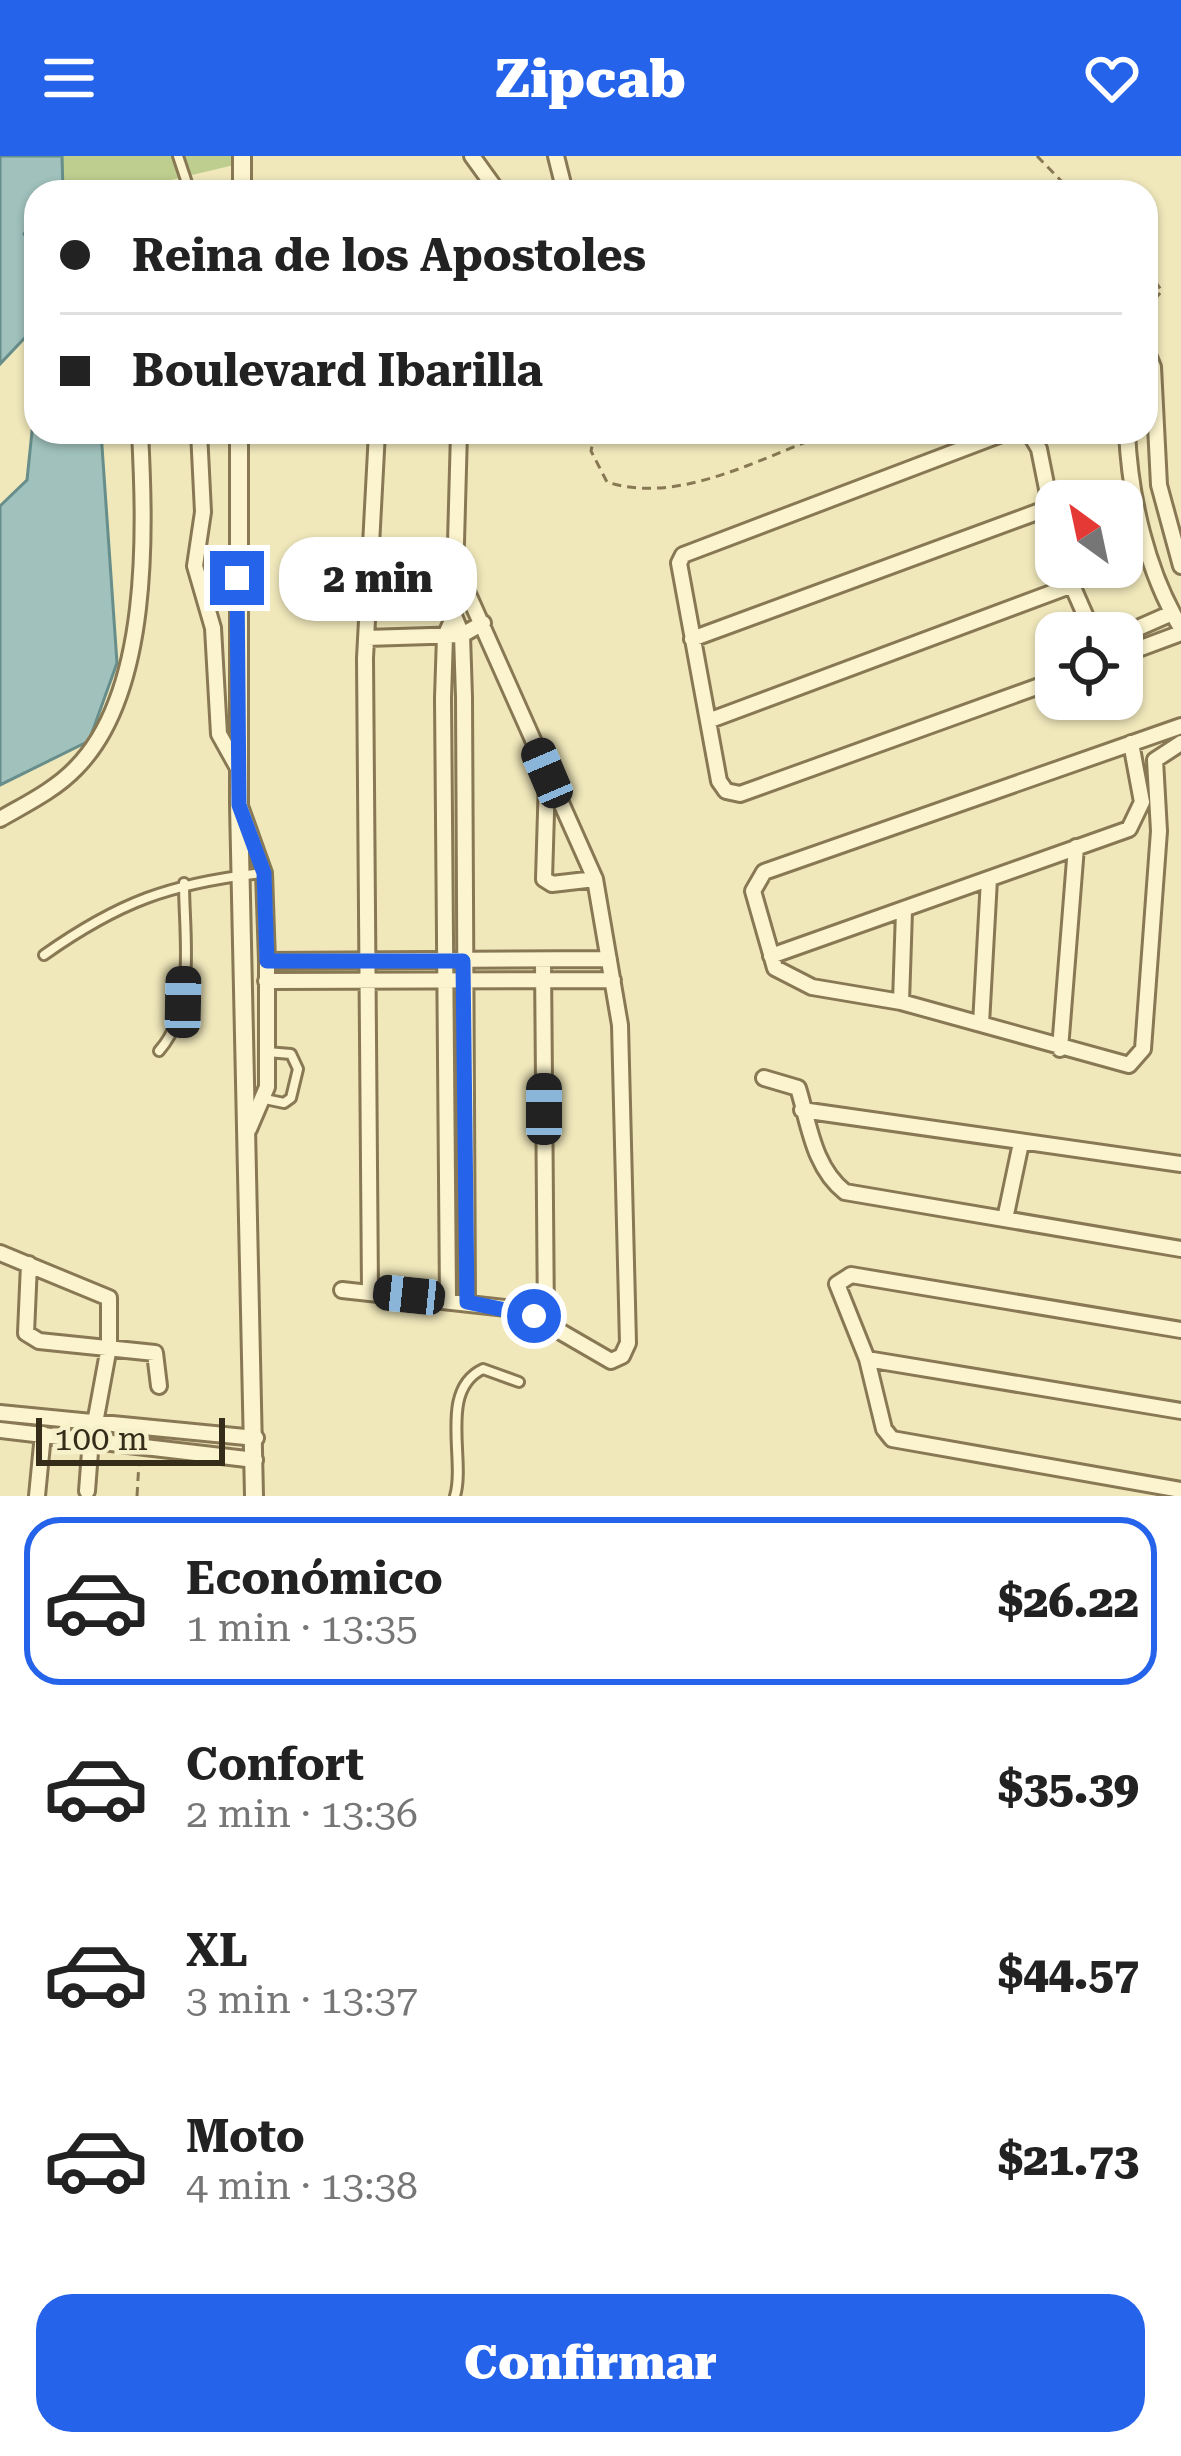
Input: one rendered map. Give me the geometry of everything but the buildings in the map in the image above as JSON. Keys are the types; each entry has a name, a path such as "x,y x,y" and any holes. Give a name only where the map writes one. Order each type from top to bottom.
{"street":[{"path":"0,819 74,771 91,752 110,710 139,611 145,558 140,444"},
{"path":"200,444 203,512 195,566 213,628 219,734 239,770"},
{"path":"239,444 239,805 254,1496"},
{"path":"370,1292 366,638 376,444"},
{"path":"448,1299 445,636 454,616 459,444"},
{"path":"975,444 683,555 679,563 719,781 726,790 740,794 1035,688"},
{"path":"1036,444 1045,480"},
{"path":"1128,444 1132,491 1181,631 1143,646"},
{"path":"1157,444 1159,485 1181,566"},
{"path":"692,639 1035,514"},
{"path":"1152,556 1175,548"},
{"path":"342,1290 523,1310 611,1361 618,1360 628,1343 620,1024 595,879 456,567"},
{"path":"708,721 1065,588"},
{"path":"1143,626 1172,614"},
{"path":"454,616 462,635 467,1302"},
{"path":"366,638 462,635 483,622"},
{"path":"1181,726 764,872 753,892 779,972 812,986 901,1002 1123,1066 1140,1057 1160,831 1155,760 1181,743"},
{"path":"771,956 1130,829 1139,818 1142,802 1130,742"},
{"path":"547,773 544,879 552,884 595,879"},
{"path":"239,805 264,873 267,961 265,1099 249,1129"},
{"path":"1060,1049 1076,847"},
{"path":"981,1024 989,879"},
{"path":"901,1002 904,911"},
{"path":"267,961 608,959"},
{"path":"543,962 546,1324"},
{"path":"266,981 613,980"},
{"path":"764,1078 798,1088 802,1110 834,1183 844,1192 1181,1249"},
{"path":"802,1110 1181,1164"},
{"path":"1005,1219 1022,1143"},
{"path":"0,1253 106,1295 111,1302 109,1347 87,1491"},
{"path":"29,1264 24,1327 32,1338 155,1353 159,1386"},
{"path":"1181,1330 845,1276 837,1289 867,1359 884,1429 892,1439 1181,1490"},
{"path":"867,1359 1181,1411"},
{"path":"0,1413 140,1444 255,1460"},
{"path":"0,1430 256,1438"},
{"path":"37,1496 43,1434"}],"lane":[{"path":"44,955 112,910 184,884 264,873"},
{"path":"159,1051 176,1027 183,1002 184,884"},
{"path":"265,1099 284,1103 291,1098 298,1069 291,1054 267,1052"},
{"path":"455,1496 457,1411 468,1382 483,1369 519,1382"}],"path":[{"path":"1037,156 1060,180"},
{"path":"592,444 591,451 608,482 635,491 669,489 798,444"},
{"path":"137,1496 140,1444"}],"green space":[{"path":"0,156 238,156 238,164 171,180 24,180"}],"water":[{"path":"0,156 62,156 63,180 24,180 24,339 0,364"},
{"path":"31,444 102,444 117,663 89,741 0,785 0,506 27,480"}],"route":[{"path":"237,578 239,805 264,873 267,961 463,961 467,1302 510,1307 534,1316"}]}
